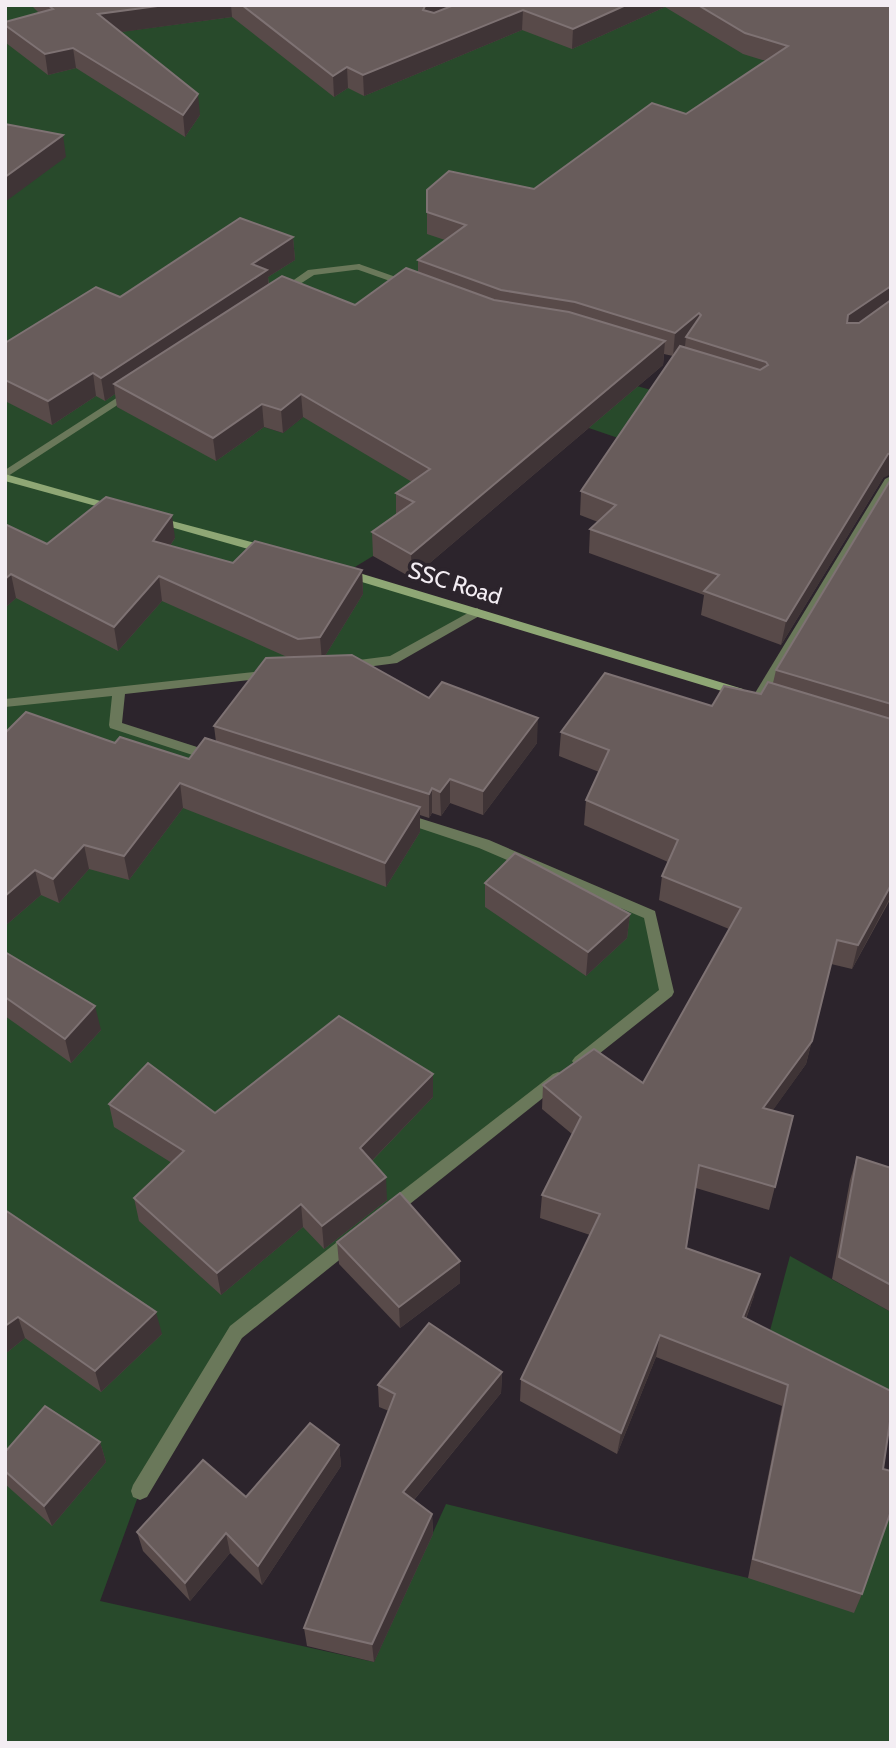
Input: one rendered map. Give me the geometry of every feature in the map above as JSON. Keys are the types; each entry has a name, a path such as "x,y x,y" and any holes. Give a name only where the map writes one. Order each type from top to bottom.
{"street":[{"path":"276,295 311,272 359,267 424,290"},
{"path":"5,476 145,382"},
{"path":"5,476 123,510"},
{"path":"758,698 891,479"},
{"path":"149,518 280,554"},
{"name":"SSC Road","path":"332,569 772,702"},
{"path":"338,666 393,660 477,612"},
{"path":"5,703 284,672"},
{"path":"119,691 115,725 234,764"},
{"path":"139,1491 236,1332 667,992 650,915 484,844 391,814"}],"green space":[{"path":"5,5 847,5 871,20 419,282 114,404 123,410 264,427 283,433 370,364 465,409 373,556 345,573 477,612 393,660 119,691 115,725 484,844 650,915 667,992 236,1332 140,1491 100,1601 374,1662 446,1504 748,1578 891,1506 891,1743 5,1743"},
{"path":"588,372 658,392 624,440 536,410"},
{"path":"790,1256 891,1312 891,1416 764,1353"}],"building":[{"path":"48,5 165,5 98,14 198,94 183,115 73,48 45,54 5,25 5,22 53,9"},
{"path":"242,5 428,5 423,10 434,13 454,5 626,5 573,29 523,10 363,75 347,67 333,76"},
{"path":"698,5 891,5 891,286 848,315 847,323 859,323 891,300 891,453 786,621 704,591 719,575 590,529 616,505 581,491 680,346 760,370 768,365 766,362 686,337 701,315 699,313 675,333 575,302 501,290 418,260 466,225 427,212 427,190 449,171 534,189 652,103 686,114 788,46 745,33"},
{"path":"5,124 63,135 5,177"},
{"path":"240,218 293,237 252,264 267,270 101,378 93,373 48,401 5,380 5,343 96,287 120,297"},
{"path":"406,268 494,300 569,312 665,341 411,554 372,532 414,502 396,493 430,469 301,394 281,410 262,404 213,438 114,384 282,276 355,305"},
{"path":"891,479 891,704 776,670"},
{"path":"106,497 172,515 153,541 233,563 255,541 362,570 320,637 298,639 159,576 114,627 11,574 5,579 5,524 47,544"},
{"path":"352,655 429,698 442,682 538,718 483,791 450,779 440,792 432,788 429,794 214,726 266,658"},
{"path":"605,673 712,706 724,686 761,694 768,682 891,719 891,885 858,945 837,940 812,1041 763,1108 793,1116 775,1187 699,1165 686,1248 760,1274 743,1317 891,1391 891,1415 883,1469 891,1471 891,1511 862,1594 753,1559 788,1385 660,1335 621,1433 521,1379 600,1214 542,1195 581,1117 543,1085 594,1049 643,1083 741,908 662,876 678,840 586,800 609,750 561,732"},
{"path":"26,712 115,743 120,737 189,759 205,738 420,807 385,863 180,783 124,856 84,845 53,879 35,870 5,896 5,733"},
{"path":"515,853 630,914 588,952 485,883"},
{"path":"5,952 95,1006 65,1039 5,997"},
{"path":"339,1016 433,1074 360,1148 386,1177 322,1226 301,1204 217,1273 134,1198 184,1151 109,1104 148,1063 215,1113"},
{"path":"857,1157 891,1168 891,1285 839,1257"},
{"path":"400,1193 460,1261 399,1307 337,1242"},
{"path":"5,1210 156,1312 95,1371 18,1317 5,1326"},
{"path":"429,1323 502,1372 403,1492 432,1514 372,1644 304,1628 395,1394 378,1385"},
{"path":"45,1406 100,1442 44,1506 5,1471 5,1452"},
{"path":"310,1423 339,1445 258,1566 226,1533 185,1583 137,1532 203,1460 246,1497"}]}
